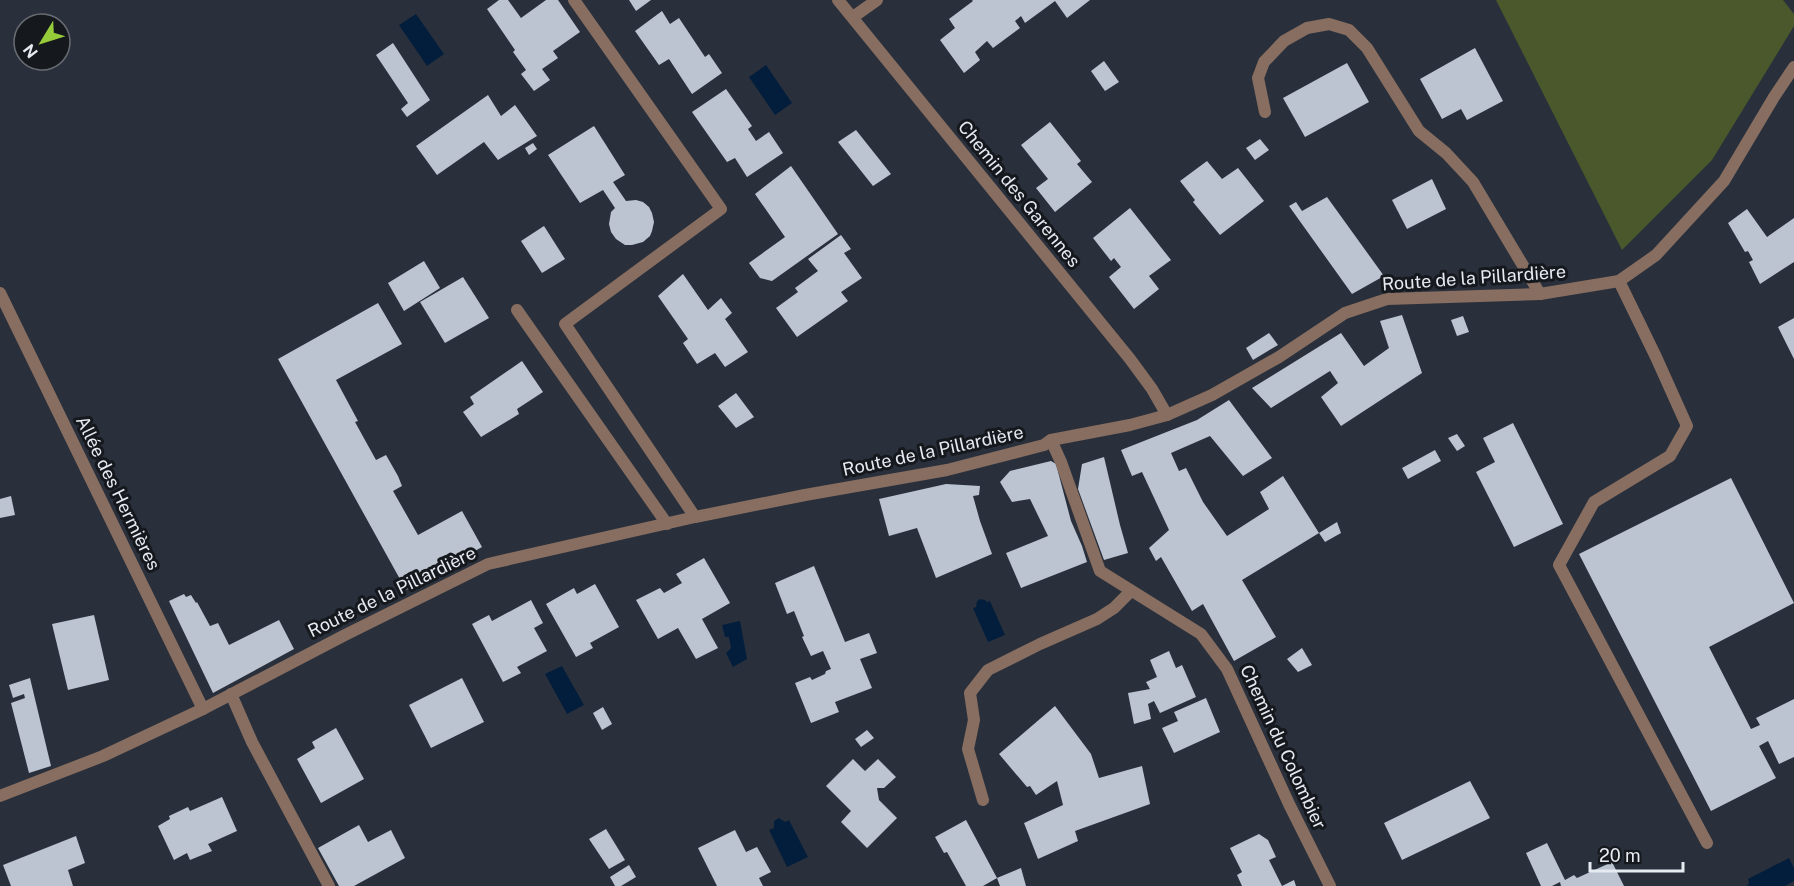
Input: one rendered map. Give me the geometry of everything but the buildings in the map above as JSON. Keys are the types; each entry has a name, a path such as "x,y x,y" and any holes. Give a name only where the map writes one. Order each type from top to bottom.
{"street":[{"path":"574,0 721,209 565,324 695,517"},
{"name":"Chemin des Garennes","path":"838,0 1130,359 1152,389 1167,415"},
{"path":"853,17 877,0"},
{"path":"1265,112 1258,78 1264,62 1284,41 1307,28 1329,24 1348,30 1367,48 1419,131 1446,153 1473,182 1540,294"},
{"name":"Route de la Pillardière","path":"0,796 103,756 203,710 345,635 488,564 695,517 947,470 1044,445 1051,440 1130,425 1167,415 1212,395 1279,357 1345,313 1387,298 1540,294 1619,281 1656,255 1724,181 1794,67"},
{"path":"1619,281 1687,426 1670,456 1594,502 1558,565 1707,843"},
{"name":"Allée des Hermières","path":"0,293 203,710"},
{"path":"517,310 667,524"},
{"name":"Chemin du Colombier","path":"1051,440 1100,571 1201,634 1227,669 1289,804 1330,886"},
{"path":"983,800 968,749 974,720 970,693 988,670 1097,619 1114,608 1131,591"},
{"path":"231,694 252,742 329,886"}],"green space":[{"path":"1496,0 1783,0 1794,14 1794,26 1712,160 1622,250"}],"water":[{"path":"416,14 444,54 427,66 399,25"},
{"path":"766,65 792,103 775,115 749,77"},
{"path":"980,599 990,601 1005,635 988,642 973,608"},
{"path":"740,621 747,659 733,667 726,653 731,648 729,637 725,637 722,625"},
{"path":"562,666 584,705 567,714 545,674"},
{"path":"779,818 785,822 789,820 808,857 787,867 769,830 774,828 774,821"},
{"path":"1789,858 1794,868 1794,881 1785,886 1747,886 1748,879"}]}
